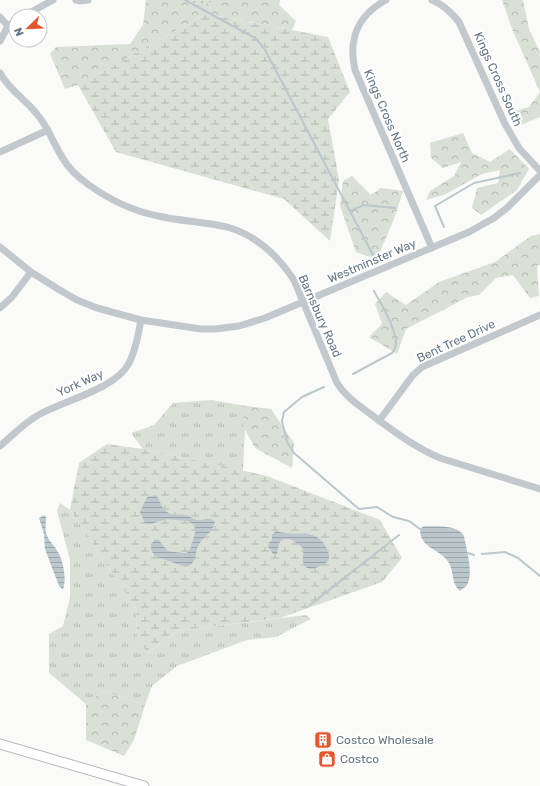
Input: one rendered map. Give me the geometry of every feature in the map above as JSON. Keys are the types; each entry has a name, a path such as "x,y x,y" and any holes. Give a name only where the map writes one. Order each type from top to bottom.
{"main road":[{"path":"0,744 144,786"}],"street":[{"path":"38,8 53,0"},
{"path":"76,0 88,0"},
{"name":"Kings Cross North","path":"386,0 370,10 359,25 354,35 352,59 355,70 432,248"},
{"name":"Kings Cross South","path":"432,0 444,6 459,22 505,124 519,148 540,171"},
{"path":"0,17 8,26 0,41"},
{"name":"Barnsbury Road","path":"0,73 11,90 36,113 48,130 62,158 74,173 88,185 122,205 140,212 158,217 227,228 257,240 272,252 284,265 294,280 340,388 348,397 379,421 409,443 433,455 540,489"},
{"path":"0,152 48,130"},
{"name":"Westminster Way","path":"0,247 31,272 77,300 97,308 141,320 201,329 226,328 265,318 469,232 494,218 508,207 540,175"},
{"path":"0,308 12,297 31,272"},
{"name":"Bent Tree Drive","path":"379,421 413,375 428,363 540,315"},
{"name":"York Way","path":"0,446 30,420 40,414 110,383 119,376 128,365 136,348 141,320"}],"green space":[{"path":"146,0 280,0 279,5 296,21 292,30 206,14 78,85 65,89 50,54 56,47 130,44 143,25"},
{"path":"190,0 215,0 193,9"},
{"path":"502,0 523,0 529,29 540,52 540,92 512,29"},
{"path":"206,14 328,37 350,92 328,119 339,180 330,241 284,199 116,152 78,85"},
{"path":"540,92 540,117 521,125 512,112 529,107"},
{"path":"463,133 472,153 490,162 510,149 529,169 517,190 481,215 472,208 477,188 498,183 500,170 482,174 446,194 426,200 430,191 454,176 461,162 443,168 431,158 430,143"},
{"path":"352,176 371,195 381,188 403,191 394,219 377,259 356,252 340,206 343,181"},
{"path":"540,234 540,265 537,266 539,296 530,298 513,275 496,278 479,295 468,297 406,329 397,354 369,337 382,324 375,304 386,292 406,305 439,282 495,262 531,236"},
{"path":"212,400 246,406 243,471 143,449 131,433 154,425 173,403"},
{"path":"246,406 271,409 294,443 292,468 255,448 242,424"},
{"path":"107,444 143,449 267,476 380,520 402,558 382,582 280,618 177,631 148,653 137,639 136,608 70,510 79,463"},
{"path":"60,503 70,510 136,608 137,639 148,653 177,631 306,615 311,619 276,637 247,640 177,666 152,686 145,705 103,691 86,704 49,673 49,634 63,626 70,597 70,560 57,511"},
{"path":"103,691 145,705 134,740 124,756 86,740 86,704"}],"shaded area":[{"path":"156,495 163,508 168,513 184,514 197,520 211,519 215,522 210,532 198,546 194,561 190,566 186,567 157,557 151,549 155,539 159,540 167,551 187,553 191,547 196,529 195,526 188,521 166,519 151,524 145,523 140,512 147,497"},
{"path":"44,515 46,517 47,536 58,552 63,565 65,580 63,589 59,586 45,549 44,534 39,518"},
{"path":"424,526 441,526 452,528 461,532 464,536 470,574 467,585 460,591 455,583 449,563 442,555 429,547 423,540 420,529"},
{"path":"276,531 317,537 327,549 329,555 328,561 314,568 308,568 303,562 303,549 295,542 288,539 281,541 277,554 273,554 268,546 272,540 272,535"}],"waterway":[{"path":"185,0 255,38 264,48 373,255"},
{"path":"444,227 435,206 474,183 520,173"},
{"path":"350,211 364,205 395,208"},
{"path":"353,374 392,353 395,349 395,335 385,311 374,291"},
{"path":"324,387 302,397 284,412 282,421 287,442 294,453 359,509 377,507 393,517 409,521 420,529"},
{"path":"310,605 399,535"},
{"path":"482,554 505,552 518,558 540,576"},
{"path":"468,553 474,555"}],"place":[{"name":"Costco Wholesale","path":"323,740"},
{"name":"Costco","path":"327,759"}]}
